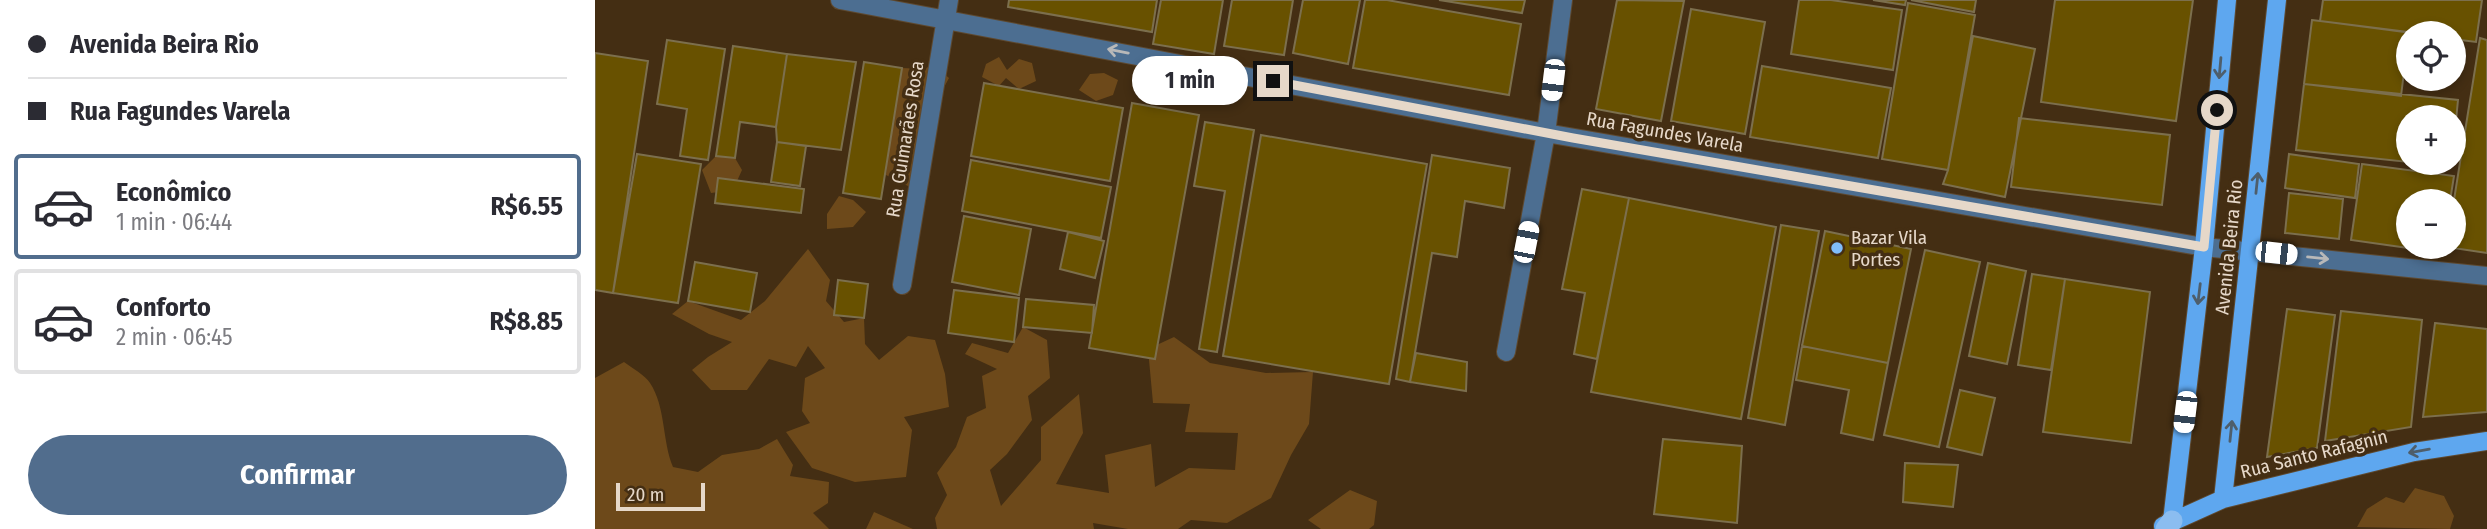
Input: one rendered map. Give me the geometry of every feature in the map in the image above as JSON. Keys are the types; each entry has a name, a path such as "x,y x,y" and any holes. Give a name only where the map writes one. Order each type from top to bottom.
{"main road":[{"name":"Avenida Beira Rio","path":"2166,527 2204,247 2227,0"},
{"name":"Avenida Beira Rio","path":"2223,499 2277,0"},
{"name":"Rua Santo Rafagnin","path":"2166,527 2223,499 2414,452 2487,442"}],"street":[{"name":"Rua Fagundes Varela","path":"840,0 1546,133 2204,247 2487,276"},
{"name":"Rua Guimarães Rosa","path":"902,285 949,0"},
{"path":"1506,352 1546,133 1563,0"}],"shaded area":[{"path":"999,57 1007,70 1019,59 1032,63 1036,81 1019,89 1006,78 999,86 982,77 986,64"},
{"path":"934,65 949,78 934,106 939,122 930,131 912,188 886,175 892,97 902,68 923,69"},
{"path":"1104,73 1118,80 1113,95 1096,101 1079,90 1090,74"},
{"path":"716,156 735,158 742,170 733,190 711,193 702,170"},
{"path":"839,196 853,200 866,212 853,227 827,229 827,214"},
{"path":"808,249 830,280 826,301 844,322 864,318 865,344 879,360 908,336 935,340 945,374 949,407 904,417 912,430 906,477 855,482 812,468 786,432 810,423 802,411 805,378 825,368 808,346 796,367 769,359 747,390 711,390 692,370 732,342 709,334 672,314 688,301 741,320 765,301"},
{"path":"1023,327 1047,340 1050,378 1028,396 1032,420 1007,454 990,470 1001,506 1041,460 1041,427 1079,394 1083,433 1056,484 1109,493 1105,455 1151,444 1155,487 1189,468 1235,470 1238,433 1185,432 1190,404 1153,403 1148,349 1174,337 1210,363 1266,373 1313,372 1309,424 1271,498 1227,523 1191,520 1178,529 1128,529 1093,523 1094,529 937,529 935,518 947,495 937,473 956,447 967,417 986,408 982,376 997,369 965,354 972,343 1008,353"},
{"path":"624,362 645,377 655,392 673,467 698,472 722,455 759,449 777,439 793,465 790,476 829,482 828,503 813,513 829,529 595,529 595,378"},
{"path":"2415,488 2444,496 2454,516 2450,529 2357,527 2367,509 2386,497 2404,503"},
{"path":"1350,490 1377,501 1374,525 1369,529 1321,529 1308,520"},
{"path":"874,512 913,529 866,529"}],"building":[{"path":"1009,0 1157,0 1152,32 1008,7"},
{"path":"1161,0 1223,0 1214,54 1153,44"},
{"path":"1232,0 1293,0 1284,55 1224,46"},
{"path":"1303,0 1360,0 1348,64 1293,53"},
{"path":"1365,0 1387,0 1521,24 1509,95 1353,68"},
{"path":"1439,0 1525,0 1522,13"},
{"path":"1617,0 1684,1 1661,121 1596,109"},
{"path":"1799,0 1831,0 1902,10 1893,70 1791,54"},
{"path":"1873,0 1906,0 1905,5"},
{"path":"1911,0 1976,0 1974,12"},
{"path":"2055,0 2193,0 2176,121 2041,102"},
{"path":"2323,0 2482,0 2476,42 2466,41 2466,21 2396,21 2396,31 2320,21"},
{"path":"1908,3 1975,15 1948,170 1882,159"},
{"path":"1691,9 1765,22 1745,134 1671,121"},
{"path":"2312,20 2396,30 2396,91 2402,91 2401,96 2304,84"},
{"path":"1973,36 2035,49 2005,197 1943,184 1948,170"},
{"path":"2480,38 2487,40 2487,253 2466,250 2466,189 2456,189 2458,175 2466,175 2466,125"},
{"path":"667,40 725,49 708,160 680,156 687,109 657,104"},
{"path":"733,46 787,54 776,127 740,122 735,158 716,156"},
{"path":"595,53 648,61 613,293 595,290"},
{"path":"787,54 856,62 841,150 777,142 776,127"},
{"path":"864,62 902,68 881,199 843,193"},
{"path":"1762,66 1891,88 1878,158 1750,137"},
{"path":"984,83 1123,108 1110,181 971,156"},
{"path":"2304,84 2458,100 2458,105 2396,105 2396,161 2296,150"},
{"path":"1132,103 1199,115 1155,359 1089,348"},
{"path":"2019,118 2170,135 2162,205 2011,187"},
{"path":"1205,122 1254,130 1217,352 1199,349 1225,191 1194,186"},
{"path":"1261,135 1427,164 1389,384 1223,356"},
{"path":"777,142 806,146 800,186 771,182"},
{"path":"637,154 701,164 678,303 613,293"},
{"path":"2289,154 2359,164 2355,198 2285,188"},
{"path":"1432,155 1510,168 1504,208 1465,201 1457,257 1432,253 1410,382 1396,379"},
{"path":"971,160 1111,187 1101,238 962,211"},
{"path":"2362,164 2396,168 2396,175 2454,176 2452,189 2396,189 2396,246 2351,240"},
{"path":"718,178 804,189 801,213 715,203"},
{"path":"1582,189 1629,198 1597,359 1574,354 1585,293 1562,289"},
{"path":"2289,193 2343,199 2339,239 2285,233"},
{"path":"1629,198 1776,227 1741,419 1591,392"},
{"path":"964,216 1031,229 1019,295 952,282"},
{"path":"1781,225 1819,231 1785,425 1748,418"},
{"path":"1825,231 1911,249 1888,363 1802,346"},
{"path":"1068,232 1104,241 1095,278 1060,269"},
{"path":"1925,250 1980,262 1939,447 1884,435"},
{"path":"695,262 757,273 750,312 688,301"},
{"path":"1988,263 2026,271 2007,364 1969,356"},
{"path":"2032,274 2065,279 2051,370 2018,365"},
{"path":"2065,279 2150,292 2131,443 2043,432"},
{"path":"838,280 868,284 864,318 834,315"},
{"path":"954,290 1019,298 1014,342 948,333"},
{"path":"1026,299 1094,305 1092,333 1023,327"},
{"path":"2287,309 2335,315 2317,448 2267,457"},
{"path":"2341,311 2422,320 2411,427 2325,441"},
{"path":"2435,323 2487,329 2487,412 2423,417"},
{"path":"1802,346 1888,363 1873,440 1841,433 1849,390 1796,380"},
{"path":"1416,353 1467,362 1466,391 1410,382"},
{"path":"1960,390 1995,398 1982,455 1947,447"},
{"path":"1663,439 1742,446 1737,523 1654,514"},
{"path":"1905,463 1958,465 1953,507 1903,502"}],"place":[{"name":"Bazar Vila Portes","path":"1837,248"}],"route":[{"path":"1273,81 1573,138 2204,247 2217,110"}]}
